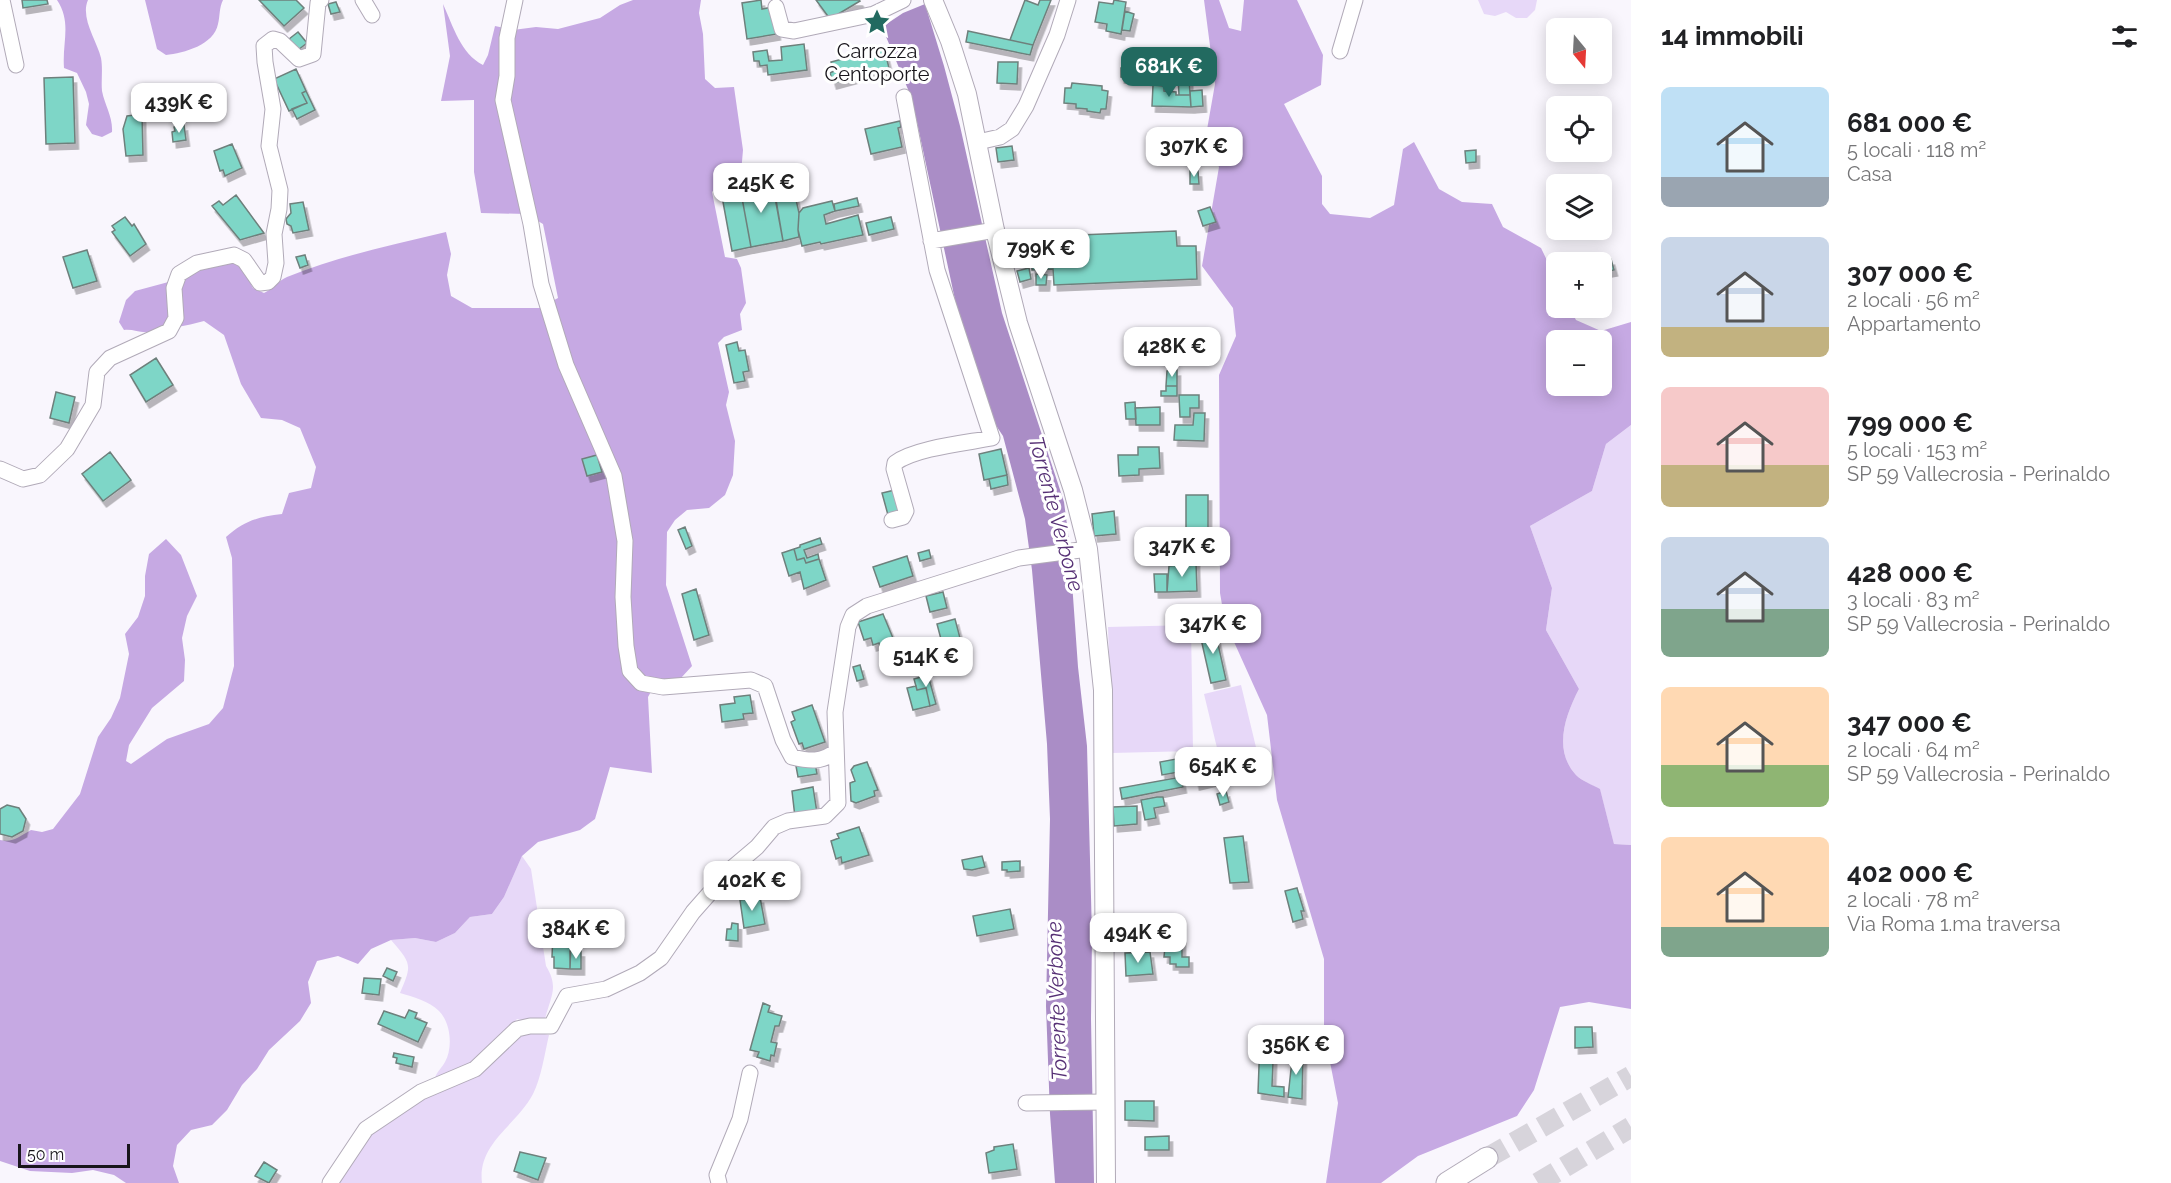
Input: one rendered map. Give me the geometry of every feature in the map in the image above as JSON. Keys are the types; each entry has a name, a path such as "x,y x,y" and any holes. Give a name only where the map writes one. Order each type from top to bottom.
{"highway":[{"path":"1447,1183 1487,1158"}],"main road":[{"path":"933,0 950,41 978,142 991,230 1018,323 1073,490 1103,690 1099,1102 1106,1183"}],"street":[{"path":"2,0 16,65"},
{"path":"0,470 23,479 40,475 67,449 93,405 97,372 110,358 169,331 176,318 174,288 179,274 197,263 234,255 244,260 260,283 268,282 273,277 276,263 274,234 279,209 279,190 269,146 273,109 264,46 273,39 280,41 299,59 313,54 318,3 321,0"},
{"path":"363,0 372,15"},
{"path":"515,0 507,38 507,76 503,100 544,294 566,365 614,476 625,541 623,597 630,671 641,683 663,687 751,680 765,686 783,740 792,757 810,761 827,759 836,751"},
{"path":"776,8 782,29 794,30 874,14 903,0"},
{"path":"978,142 1000,137 1012,129 1017,122 1057,35 1068,0"},
{"path":"1340,51 1355,0"},
{"path":"892,520 903,517 906,511 894,469 895,463 903,457 920,452 992,438 946,303 904,97"},
{"path":"934,240 991,230"},
{"path":"330,1183 366,1129 421,1092 475,1070 517,1029 530,1026 551,1026 567,996 606,989 640,973 661,958 701,903 731,869 774,827 788,821 825,816 837,803 835,712 848,627 854,615 867,606 1019,558 1081,550"},
{"path":"719,1183 717,1175 740,1119 750,1073"},
{"path":"1026,1102 1099,1102"}],"shaded area":[{"path":"57,0 88,0 86,14 101,58 102,91 112,127 112,132 102,137 92,134 86,125 89,104 77,73 64,68 65,25 62,8"},
{"path":"145,0 223,0 218,24 205,43 189,50 166,55 157,49"},
{"path":"633,0 701,0 699,13 703,34 705,79 715,88 734,87 743,150 741,173 720,183 712,192 725,257 737,259 741,268 746,303 740,314 742,330 724,337 718,343 729,392 726,405 735,441 733,475 725,495 709,508 687,510 675,520 667,532 666,585 692,666 681,678 657,681 648,697 652,773 610,767 595,819 580,830 538,842 522,856 504,897 492,914 470,917 455,933 436,942 415,938 391,940 371,949 358,964 338,956 317,961 308,982 311,1003 300,1021 269,1050 257,1069 242,1085 227,1110 212,1125 191,1130 177,1145 173,1166 179,1183 126,1183 114,1175 93,1170 72,1173 30,1171 0,1161 0,840 13,840 31,830 42,832 53,829 80,794 98,737 111,718 120,698 129,654 125,634 138,617 145,596 145,576 149,554 166,539 181,555 197,596 187,616 182,638 185,660 184,681 152,708 129,745 126,761 131,764 167,739 209,724 223,708 234,666 232,558 226,537 251,521 282,514 289,493 311,488 316,467 300,428 282,420 261,418 241,384 224,335 204,321 148,332 124,330 119,322 126,300 135,291 187,277 210,265 222,262 233,263 243,269 253,288 264,293 284,278 326,263 446,232 451,254 447,275 451,296 472,308 539,308 558,298 543,224 526,214 481,213 474,172 474,100 441,101 450,56 443,4 463,47 483,65 488,55 495,26 513,30 536,27 558,29 600,18 620,5"},
{"path":"1204,0 1219,0 1229,28 1241,31 1244,0 1297,0 1323,55 1321,85 1284,104 1322,176 1322,204 1330,214 1370,218 1394,205 1403,149 1414,142 1439,189 1462,202 1492,204 1503,227 1541,248 1546,258 1546,318 1575,318 1599,330 1546,330 1546,396 1612,396 1612,330 1604,330 1631,322 1631,425 1606,444 1592,491 1530,526 1552,588 1546,630 1579,689 1566,721 1563,744 1565,755 1576,775 1600,789 1614,844 1631,845 1631,1009 1589,1002 1560,1007 1534,1090 1517,1116 1418,1156 1381,1183 1326,1183 1338,1103 1324,1031 1324,959 1277,800 1267,715 1225,622 1220,593 1219,375 1236,336 1233,308 1202,266 1219,167 1205,141 1215,84"},
{"path":"1478,0 1537,0 1535,10 1527,18 1516,18 1506,12 1495,16 1484,14"},
{"path":"1631,425 1631,845 1614,844 1600,790 1576,775 1565,755 1563,744 1566,721 1579,689 1546,630 1552,588 1530,526 1592,491 1606,444"},
{"path":"1191,625 1193,751 1112,753 1108,627"},
{"path":"1241,685 1261,768 1224,777 1204,694"},
{"path":"522,856 531,869 546,966 553,986 545,1019 532,1022 517,1019 478,1062 438,1079 435,1078 448,1056 450,1036 446,1022 439,1011 431,1005 400,993 407,976 408,965 403,954 391,940 415,938 436,942 455,933 470,917 492,914 504,897"},
{"path":"531,1031 549,1035 538,1081 526,1105 492,1145 482,1169 482,1183 337,1183 362,1145 379,1125 519,1034"}],"water":[{"name":"Torrente Verbone","path":"925,4 960,126 1002,313 1064,502 1087,746 1092,935 1094,1183 1055,1183 1046,1006 1050,819 1047,744 1032,570 1025,519 1003,436 995,424 960,323 912,99 882,27 903,13"}],"building":[{"path":"22,0 47,0 48,4 23,8"},
{"path":"259,0 296,0 304,8 284,26"},
{"path":"761,0 762,9 773,7 777,34 747,39 742,3"},
{"path":"816,0 859,0 860,1 830,19"},
{"path":"1025,0 1038,5 1040,0 1051,0 1033,45 1010,40"},
{"path":"1114,0 1126,2 1121,34 1106,31 1107,24 1095,22 1099,2 1113,4"},
{"path":"336,2 340,12 331,14 328,4"},
{"path":"1125,11 1134,14 1130,31 1122,30"},
{"path":"968,31 1033,45 1030,55 966,42"},
{"path":"298,32 307,43 298,50 289,39"},
{"path":"804,44 807,70 768,75 767,65 760,66 759,61 754,61 753,52 767,50 769,61 782,60 781,47"},
{"path":"884,48 889,68 833,83 830,73 834,71 831,62"},
{"path":"998,62 1018,62 1017,84 997,83"},
{"path":"1121,68 1165,73 1164,81 1121,77"},
{"path":"296,69 306,91 302,93 307,103 289,111 274,79"},
{"path":"1189,76 1190,95 1179,95 1178,77"},
{"path":"73,77 75,143 46,144 44,78"},
{"path":"1072,83 1102,86 1102,90 1108,91 1106,109 1101,109 1100,113 1076,108 1076,104 1064,103 1065,88 1071,88"},
{"path":"1153,85 1164,86 1164,91 1176,92 1176,95 1190,95 1191,107 1152,106"},
{"path":"1202,90 1203,106 1191,107 1190,91"},
{"path":"306,91 315,110 297,119 292,109 307,103 302,93"},
{"path":"142,114 143,155 126,156 123,129 127,116"},
{"path":"900,121 901,127 898,128 902,147 871,154 865,129"},
{"path":"184,125 186,140 173,142 174,127"},
{"path":"232,144 242,168 225,176 223,170 220,171 214,151"},
{"path":"1012,146 1014,160 998,162 996,148"},
{"path":"1476,150 1476,162 1466,163 1465,151"},
{"path":"784,166 786,176 767,180 765,170"},
{"path":"1190,171 1198,171 1199,184 1190,184"},
{"path":"772,181 783,241 751,247 740,187"},
{"path":"740,187 751,247 732,251 721,191"},
{"path":"236,195 264,233 240,240 212,206 219,201 223,205"},
{"path":"795,195 799,213 799,237 783,241 776,200"},
{"path":"857,198 859,206 835,211 834,204"},
{"path":"832,201 835,211 824,215 826,224 858,215 863,235 802,246 798,230 799,213 803,208"},
{"path":"303,202 309,230 293,233 286,219 291,213 290,204"},
{"path":"1210,207 1216,222 1203,226 1198,211"},
{"path":"125,217 132,226 134,224 146,244 130,256 112,232 115,230 112,226"},
{"path":"891,217 894,229 869,235 866,223"},
{"path":"1176,231 1177,246 1196,246 1197,279 1054,285 1053,269 1032,270 1031,237"},
{"path":"87,250 97,281 73,288 63,257"},
{"path":"305,255 308,265 300,268 296,257"},
{"path":"1029,268 1031,279 1020,282 1017,271"},
{"path":"1036,274 1047,275 1046,285 1036,285"},
{"path":"1185,329 1203,329 1203,338 1184,337"},
{"path":"1134,333 1158,334 1157,357 1135,357"},
{"path":"737,342 739,351 745,350 749,371 743,372 745,381 734,383 726,345"},
{"path":"156,358 173,385 146,402 130,375"},
{"path":"1177,370 1177,386 1166,386 1167,371"},
{"path":"1166,386 1177,386 1177,396 1161,396 1161,391 1166,391"},
{"path":"56,392 75,397 69,423 50,418"},
{"path":"1179,395 1199,395 1199,408 1190,408 1190,417 1180,417"},
{"path":"1135,402 1136,419 1126,419 1125,403"},
{"path":"1160,407 1160,425 1136,425 1135,408"},
{"path":"1194,413 1205,413 1204,441 1174,440 1175,425 1193,425"},
{"path":"1138,447 1159,447 1160,468 1139,469 1139,475 1119,476 1118,455 1138,455"},
{"path":"1001,449 1007,475 984,480 979,454"},
{"path":"110,452 131,480 103,501 82,474"},
{"path":"597,455 602,472 587,476 582,459"},
{"path":"1007,475 1008,485 991,489 989,479"},
{"path":"895,490 901,511 888,515 882,493"},
{"path":"1186,495 1208,495 1208,529 1186,530"},
{"path":"1114,511 1116,534 1094,536 1092,514"},
{"path":"685,527 692,546 686,549 678,530"},
{"path":"820,538 822,544 804,550 807,558 818,554 819,559 806,563 804,558 797,560 794,549"},
{"path":"1196,546 1196,563 1176,564 1176,547"},
{"path":"794,549 797,560 804,558 806,563 819,559 826,580 804,589 800,572 789,576 782,553"},
{"path":"929,550 931,558 920,561 918,553"},
{"path":"907,556 913,576 880,587 873,567"},
{"path":"1196,563 1197,591 1167,592 1169,566"},
{"path":"1154,574 1167,574 1167,592 1155,592"},
{"path":"696,589 709,635 694,640 682,594"},
{"path":"943,592 947,608 930,612 926,596"},
{"path":"883,614 895,643 880,647 879,643 873,645 871,638 864,640 858,622"},
{"path":"955,619 960,638 942,643 937,624"},
{"path":"1214,626 1226,680 1211,683 1199,630"},
{"path":"890,644 893,653 883,656 880,647"},
{"path":"860,665 864,679 857,681 853,667"},
{"path":"928,675 936,704 930,706 926,688 917,690 914,679"},
{"path":"916,686 917,690 926,688 930,706 913,710 907,688"},
{"path":"750,695 753,713 743,714 744,719 722,722 720,705 735,703 734,697"},
{"path":"812,705 825,742 804,749 802,743 799,744 791,722 795,720 792,712"},
{"path":"1176,759 1179,772 1162,775 1160,762"},
{"path":"1218,759 1222,778 1196,784 1192,765"},
{"path":"867,762 878,790 874,791 875,796 856,803 851,801 850,783 855,781 851,770 854,766"},
{"path":"815,763 817,774 798,777 796,766"},
{"path":"1181,777 1183,787 1122,799 1120,788"},
{"path":"813,787 817,813 795,817 792,791"},
{"path":"1226,791 1229,802 1220,805 1217,794"},
{"path":"1163,797 1165,806 1154,808 1156,818 1145,820 1141,800"},
{"path":"7,805 19,808 26,819 23,831 12,837 0,834 0,809"},
{"path":"1137,806 1137,824 1114,826 1113,807"},
{"path":"859,827 869,855 842,863 841,857 836,859 831,841 839,838 837,834"},
{"path":"1243,836 1249,882 1230,883 1224,838"},
{"path":"982,856 985,867 964,869 962,860"},
{"path":"1020,861 1020,871 1002,870 1002,862"},
{"path":"1297,888 1304,911 1301,911 1303,919 1293,922 1285,891"},
{"path":"760,897 765,924 744,928 740,900"},
{"path":"1010,909 1014,929 977,936 973,916"},
{"path":"732,923 738,924 738,941 726,940 727,929 731,929"},
{"path":"558,928 575,929 574,943 571,943 570,969 554,968 553,933 558,933"},
{"path":"1166,937 1182,937 1182,957 1189,957 1189,967 1176,967 1176,964 1170,964 1170,957 1164,957"},
{"path":"570,951 581,951 581,969 570,969"},
{"path":"1150,952 1153,974 1126,976 1125,953"},
{"path":"387,968 397,972 393,981 383,976"},
{"path":"364,978 381,979 379,995 362,993"},
{"path":"763,1003 770,1006 768,1012 782,1016 779,1026 775,1026 771,1042 777,1043 774,1056 771,1055 770,1061 757,1057 759,1052 750,1050"},
{"path":"409,1010 417,1013 415,1018 427,1023 418,1042 378,1024 384,1011 405,1018"},
{"path":"1575,1027 1592,1027 1593,1047 1575,1048"},
{"path":"1260,1039 1274,1039 1272,1086 1284,1087 1284,1097 1258,1093"},
{"path":"1293,1051 1303,1052 1302,1099 1288,1097"},
{"path":"394,1053 414,1057 412,1067 396,1063 397,1058 393,1057"},
{"path":"1125,1101 1154,1101 1154,1121 1125,1120"},
{"path":"1169,1136 1169,1150 1145,1150 1145,1137"},
{"path":"1013,1144 1017,1169 989,1173 986,1153 994,1150 994,1147"},
{"path":"520,1152 546,1158 538,1180 514,1171"},
{"path":"264,1162 277,1170 269,1183 255,1176"}],"tunnel":[{"path":"1487,1158 1631,1076"},
{"path":"1538,1183 1631,1127"}],"place":[{"name":"Carrozza Centoporte","path":"877,22"}]}
